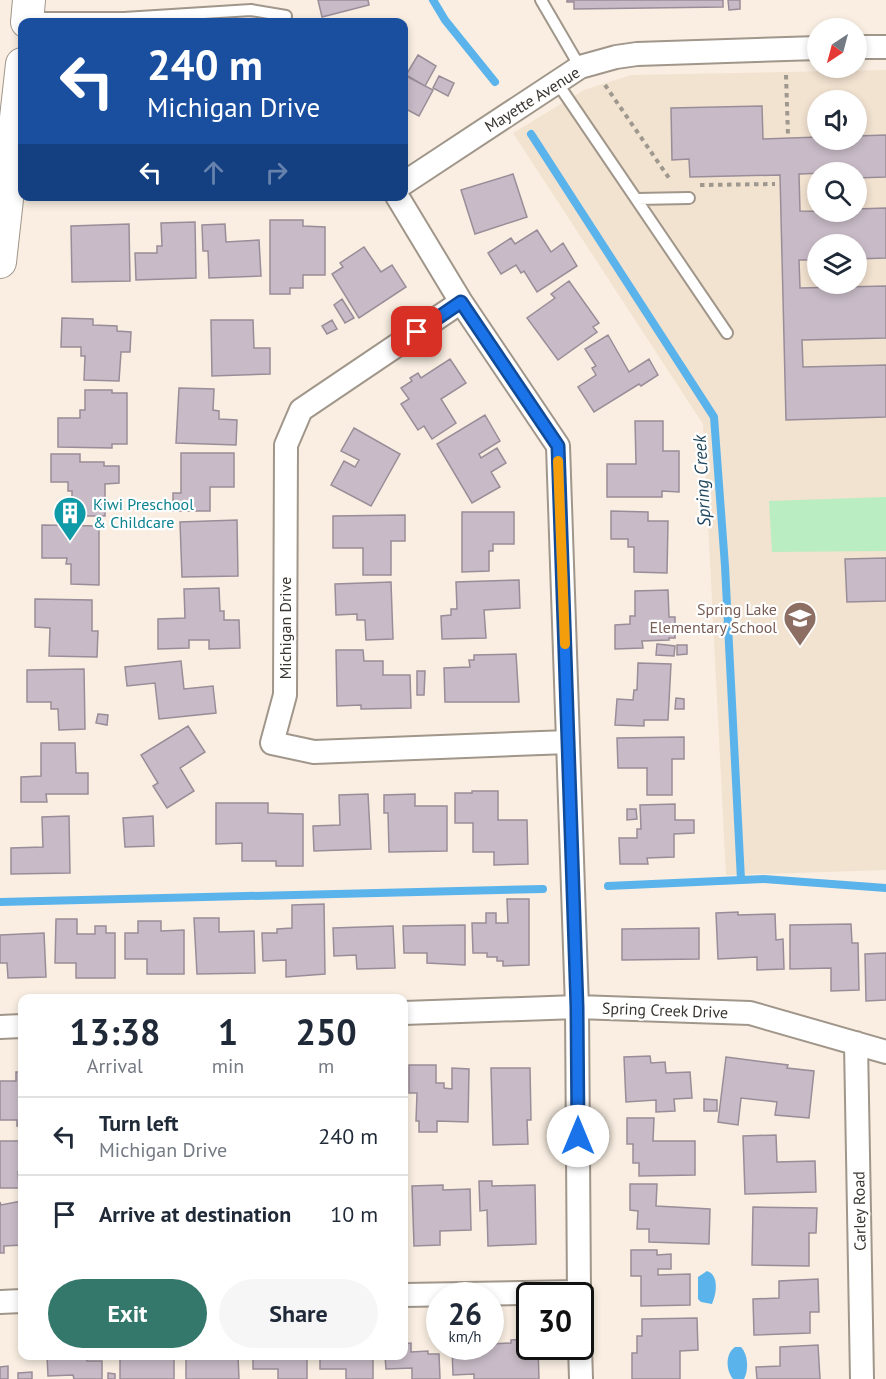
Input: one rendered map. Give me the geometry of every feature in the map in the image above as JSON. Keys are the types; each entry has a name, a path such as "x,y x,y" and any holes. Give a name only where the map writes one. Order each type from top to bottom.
{"street":[{"path":"867,47 886,47"},
{"name":"Mayette Avenue","path":"408,180 580,67 637,54 807,48"},
{"path":"0,262 2,222 18,100"},
{"path":"400,201 461,302 558,446 577,1007 579,1282"},
{"name":"Michigan Drive","path":"461,302 301,410 286,445 285,695 272,743 314,752 568,742"},
{"name":"Spring Creek Drive","path":"408,1013 577,1007 750,1013 886,1052"},
{"path":"0,1027 18,1026"},
{"name":"Carley Road","path":"856,1043 862,1379"},
{"path":"408,1294 516,1294"},
{"path":"0,1302 18,1301"},
{"path":"580,1360 581,1379"}],"lane":[{"path":"541,0 580,67"},
{"path":"28,13 124,18 252,5 286,16"},
{"path":"556,81 727,333"},
{"path":"637,199 689,198"}],"path":[{"path":"786,75 788,135"},
{"path":"605,85 674,185"},
{"path":"693,185 776,184"}],"shaded area":[{"name":"Spring Lake Elementary School","path":"867,70 886,70 886,870 726,875 703,424 513,133 584,90 631,75 807,72 807,78 867,78"}],"green space":[{"path":"886,497 886,551 772,552 769,501"}],"water":[{"path":"707,1271 714,1276 716,1285 712,1304 701,1302 698,1299 698,1277"},
{"path":"735,1347 741,1347 746,1358 747,1371 744,1379 733,1379 729,1371 729,1354"}],"building":[{"path":"318,0 368,0 369,5 322,17"},
{"path":"567,0 723,0 723,7 574,9 574,2 567,2"},
{"path":"728,0 740,0 740,9 729,10"},
{"path":"418,55 436,66 425,86 408,76 408,72"},
{"path":"439,76 454,83 448,96 433,88"},
{"path":"408,77 433,90 419,116 408,110"},
{"path":"762,106 763,139 807,137 807,150 867,150 867,136 886,135 886,177 867,178 867,162 807,162 807,174 799,174 800,211 807,211 807,222 867,222 867,209 886,208 886,258 867,259 867,234 807,234 807,260 799,260 800,288 807,288 807,294 867,294 867,286 886,286 886,338 802,340 803,367 886,365 886,417 786,420 780,175 690,177 689,159 672,160 671,108"},
{"path":"513,174 527,217 475,234 461,190"},
{"path":"270,220 303,220 303,226 325,227 325,275 303,275 303,288 290,288 290,294 270,294"},
{"path":"195,222 196,278 136,280 135,253 157,253 157,246 162,246 161,223"},
{"path":"129,224 130,281 72,282 71,226"},
{"path":"225,224 226,242 259,240 261,276 209,278 208,251 203,251 202,225"},
{"path":"537,230 551,252 563,243 577,266 537,292 524,271 521,273 516,265 501,274 488,253 511,238 515,244"},
{"path":"364,247 381,272 392,265 406,287 359,318 332,274 343,267 340,263"},
{"path":"569,281 599,323 593,327 597,332 558,360 527,318 555,298 551,294"},
{"path":"342,299 354,318 345,323 334,305"},
{"path":"62,318 93,319 93,325 117,326 117,331 131,332 130,352 121,352 119,381 84,380 85,356 81,356 81,347 61,347"},
{"path":"211,320 253,320 254,348 270,348 270,374 212,376"},
{"path":"332,320 337,329 327,334 322,326"},
{"path":"608,335 629,372 649,359 658,375 594,412 578,387 596,375 592,368 596,366 585,349"},
{"path":"450,359 466,383 441,399 456,423 432,439 424,426 418,430 401,404 409,399 401,388 412,381 410,378 418,373 421,378"},
{"path":"179,388 214,389 213,410 219,411 219,419 237,420 236,445 176,443"},
{"path":"85,390 112,390 112,393 127,393 127,444 112,444 112,448 58,447 58,418 80,418 80,410 85,410"},
{"path":"485,415 500,441 479,454 481,458 497,448 506,463 491,472 500,487 472,503 437,444"},
{"path":"635,421 663,421 663,451 679,451 679,492 662,491 662,497 607,497 607,464 636,464"},
{"path":"354,428 400,454 371,506 331,485 344,461 355,467 359,460 341,451"},
{"path":"181,453 234,453 234,487 210,487 210,511 173,511 173,493 181,493"},
{"path":"51,454 80,454 80,462 104,462 104,466 119,466 119,483 105,484 105,516 72,516 72,491 68,491 68,482 51,482"},
{"path":"611,511 648,512 648,521 668,521 667,573 634,572 634,547 628,547 628,539 611,539"},
{"path":"462,512 514,512 514,544 493,544 493,551 489,551 489,571 462,572"},
{"path":"405,515 405,541 391,541 391,575 363,575 363,548 333,548 333,516"},
{"path":"237,520 238,576 182,577 180,522"},
{"name":"Kiwi Preschool & Childcare","path":"42,525 99,526 99,585 71,584 71,564 66,564 67,558 42,558"},
{"path":"886,558 886,601 847,602 845,559"},
{"path":"519,580 520,608 484,610 486,638 442,639 441,616 451,615 451,609 457,609 456,582"},
{"path":"391,582 393,639 366,640 365,620 357,620 357,614 336,615 335,584"},
{"path":"219,588 220,611 224,611 224,620 239,620 240,648 209,649 209,640 189,640 189,648 158,649 158,619 185,618 184,589"},
{"path":"668,590 669,617 675,617 675,638 642,641 643,648 615,649 615,625 630,624 630,616 635,616 635,591"},
{"path":"35,599 92,600 92,631 98,631 97,657 49,656 50,628 35,627"},
{"path":"657,644 675,646 674,656 656,655"},
{"path":"677,645 687,645 687,654 677,655"},
{"path":"336,650 363,650 364,661 383,661 383,675 410,675 411,708 361,709 361,705 337,706"},
{"path":"516,654 519,702 445,702 444,668 470,667 469,660 474,660 474,655"},
{"path":"181,661 184,689 213,686 216,713 159,719 155,683 127,686 125,667"},
{"path":"638,663 671,664 668,720 644,720 644,726 615,725 617,699 633,700 634,690 637,690"},
{"path":"84,669 85,729 59,730 58,709 51,709 51,702 27,702 27,670"},
{"path":"417,671 425,671 424,695 417,695"},
{"path":"676,698 684,699 684,709 675,709"},
{"path":"98,714 108,715 107,725 96,723"},
{"path":"188,726 205,752 180,768 194,791 167,808 153,786 158,783 141,755"},
{"path":"684,737 684,759 672,759 672,795 647,795 647,768 618,768 617,738"},
{"path":"41,743 75,743 76,773 88,773 88,794 46,794 47,802 21,802 21,777 41,776"},
{"path":"472,791 498,791 498,820 527,820 528,864 494,865 494,852 473,852 473,823 455,823 455,793 472,793"},
{"path":"368,794 371,849 314,851 313,826 340,825 339,795"},
{"path":"415,794 415,806 447,806 447,851 389,852 388,813 384,813 384,795"},
{"path":"216,803 268,803 268,813 303,814 303,866 276,866 276,861 242,861 242,843 216,844"},
{"path":"675,804 675,820 694,820 694,833 674,834 674,857 647,858 648,864 620,864 619,838 637,838 637,829 641,829 640,805"},
{"path":"627,809 636,809 637,819 627,820"},
{"path":"69,816 70,873 11,874 11,848 43,847 42,817"},
{"path":"153,816 154,846 125,847 123,818"},
{"path":"507,899 529,899 529,965 503,966 503,961 497,961 497,957 487,957 487,953 473,953 472,923 486,923 486,913 496,913 496,923 508,923"},
{"path":"324,904 325,974 286,977 286,960 263,961 262,933 277,933 277,929 292,928 292,905"},
{"path":"738,912 738,915 775,914 776,940 783,939 784,969 757,970 757,957 718,959 716,913"},
{"path":"194,918 219,918 219,932 254,931 255,973 197,974"},
{"path":"56,919 77,919 77,934 95,934 95,926 106,926 106,933 115,933 115,978 76,978 76,963 55,963"},
{"path":"138,921 161,921 161,931 184,930 184,974 147,974 147,959 125,959 125,933 138,933"},
{"path":"851,924 852,943 858,943 859,990 831,991 831,968 790,969 790,925"},
{"path":"465,925 465,965 427,963 427,953 404,953 403,926"},
{"path":"393,926 395,968 357,969 356,955 334,956 333,928"},
{"path":"699,928 699,959 622,960 622,929"},
{"path":"44,933 46,977 8,978 7,963 0,963 0,935"},
{"path":"886,953 886,1000 866,1001 865,954"},
{"path":"650,1056 651,1063 665,1062 666,1073 690,1072 692,1098 674,1099 675,1111 656,1112 656,1100 626,1102 624,1057"},
{"path":"726,1057 788,1065 787,1068 814,1071 809,1118 775,1115 777,1102 741,1098 738,1125 718,1122"},
{"path":"409,1065 436,1065 436,1083 444,1083 444,1088 452,1089 452,1068 469,1069 468,1122 437,1121 437,1132 419,1132 419,1121 416,1121 417,1093 409,1093"},
{"path":"491,1068 530,1068 531,1120 527,1120 528,1144 493,1145"},
{"path":"16,1072 18,1072 17,1126 17,1120 0,1120 0,1081 16,1081"},
{"path":"704,1099 717,1100 717,1111 704,1111"},
{"path":"627,1118 654,1118 653,1141 695,1141 695,1175 639,1176 639,1163 633,1163 633,1144 627,1144"},
{"path":"776,1135 777,1162 815,1161 816,1192 745,1194 743,1136"},
{"path":"0,1141 18,1141 18,1188 0,1188"},
{"path":"479,1181 492,1181 492,1186 535,1185 536,1244 488,1246 487,1210 480,1211"},
{"path":"630,1184 657,1184 656,1206 710,1209 709,1244 649,1242 649,1229 637,1229 638,1211 630,1210"},
{"path":"443,1185 443,1190 470,1189 471,1230 440,1231 440,1245 414,1246 412,1186"},
{"path":"0,1202 1,1205 18,1202 18,1245 4,1246 4,1253 0,1253"},
{"path":"753,1207 817,1208 816,1233 809,1233 809,1266 752,1265"},
{"path":"631,1250 657,1250 657,1255 671,1254 671,1269 658,1269 658,1275 690,1274 690,1305 641,1306 641,1276 631,1276"},
{"path":"818,1279 819,1312 810,1312 810,1333 754,1335 753,1299 779,1298 779,1281"},
{"path":"697,1318 698,1350 680,1351 680,1379 632,1379 632,1353 637,1353 637,1336 642,1336 642,1319"},
{"path":"511,1340 516,1340 516,1360 538,1360 539,1379 474,1379 474,1374 453,1375 452,1360 504,1360 504,1343 511,1343"},
{"path":"408,1343 411,1343 411,1352 426,1351 426,1360 439,1360 440,1379 412,1379 412,1368 386,1369 385,1360 408,1360"},
{"path":"818,1345 820,1379 757,1379 756,1367 780,1366 780,1347"},
{"path":"47,1360 102,1361 102,1379 74,1379 73,1375 48,1376"},
{"path":"120,1360 174,1360 174,1379 120,1379"},
{"path":"186,1360 238,1360 239,1379 186,1379"},
{"path":"253,1360 307,1360 307,1379 278,1379 278,1369 253,1369"},
{"path":"320,1360 373,1360 373,1379 346,1379 346,1369 320,1369"},
{"path":"8,1366 8,1379 0,1379 0,1367"},
{"path":"32,1372 32,1379 18,1379 18,1373"},
{"path":"108,1373 115,1374 115,1379 108,1379"}],"waterway":[{"name":"Spring Creek","path":"433,0 445,20 495,82"},
{"name":"Spring Creek","path":"531,134 714,417 725,566 741,880 764,879 886,888"},
{"name":"Spring Creek","path":"608,886 741,880"},
{"path":"0,902 543,889"}],"slow traffic":[{"path":"558,461 565,644"}],"place":[{"name":"Kiwi Preschool & Childcare","path":"70,542"},
{"name":"Spring Lake Elementary School","path":"800,647"}],"route":[{"path":"417,332 461,302 558,446 577,1007 578,1136"}]}
